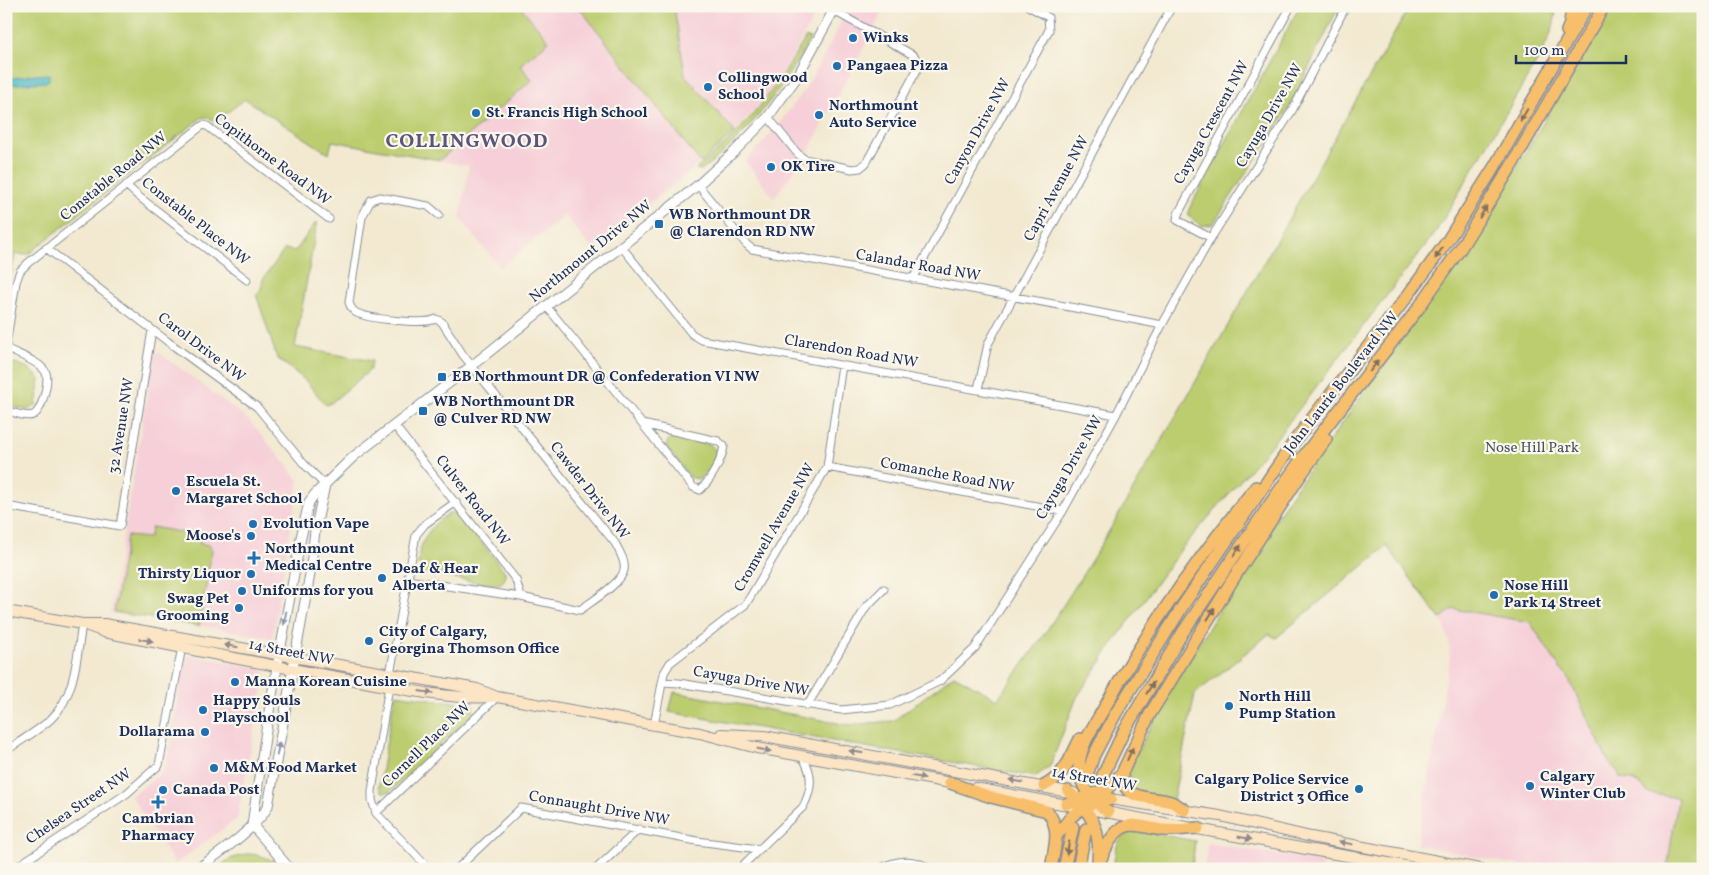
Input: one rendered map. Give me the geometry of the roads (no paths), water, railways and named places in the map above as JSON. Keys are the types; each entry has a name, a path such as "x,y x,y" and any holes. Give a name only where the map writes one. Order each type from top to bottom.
{"main road":[{"path":"1548,73 1570,24 1572,6"},
{"name":"John Laurie Boulevard NW","path":"1087,775 1104,735 1132,686 1184,604 1296,439 1434,261 1495,166 1587,6"},
{"name":"John Laurie Boulevard NW","path":"1102,777 1124,732 1184,632 1302,458 1417,310 1460,249 1512,166 1604,6"},
{"path":"1094,800 1122,773 1150,714 1234,576 1332,431 1344,405"},
{"path":"1108,812 1094,800 1082,783 1079,760 1087,739 1130,660 1174,595 1242,504 1296,439"},
{"name":"14 Street NW","path":"6,610 82,624 104,632 292,669 389,686 474,698 497,697"},
{"name":"14 Street NW","path":"82,624 104,624 477,689 497,697 700,733 756,748 802,757 1075,804 1379,865 1423,869"},
{"path":"1044,786 1060,776 1068,765 1096,708 1120,670 1130,660"},
{"name":"14 Street NW","path":"700,733 764,736 1044,786 1068,791 1094,800"},
{"path":"1122,773 1124,788 1130,792 1138,796 1172,802 1185,810"},
{"path":"950,783 1047,811 1056,825 1057,835 1051,869"},
{"path":"1068,791 1075,804 1096,828 1099,846 1097,868"},
{"path":"1075,804 1111,799"},
{"name":"14 Street NW","path":"1111,799 1220,816 1311,837 1480,869"},
{"path":"1057,835 1071,817 1075,804"},
{"path":"1097,868 1111,840 1125,826 1134,825 1165,830 1198,828"},
{"path":"1064,869 1072,827"},
{"path":"1078,869 1086,829"}],"street":[{"path":"768,117 804,159 852,169 860,168 866,163 917,70 918,61 913,55 835,8 825,6"},
{"name":"Canyon Drive NW","path":"913,279 1049,30 1048,17 1028,6"},
{"name":"Capri Avenue NW","path":"978,389 988,344 1172,6"},
{"name":"Cayuga Crescent NW","path":"1211,238 1178,220 1178,214 1292,6"},
{"name":"Cayuga Drive NW","path":"662,682 679,683 807,706 841,710 890,706 940,681 975,648 1063,511 1116,415 1162,325 1211,238 1294,110 1346,6"},
{"name":"Northmount Drive NW","path":"252,825 277,666 300,542 310,502 315,494 353,457 698,185 741,146 768,117 797,77 835,8"},
{"name":"Constable Road NW","path":"6,347 16,282 20,271 46,248 199,126"},
{"name":"Copithorne Road NW","path":"199,126 207,126 329,219"},
{"name":"Constable Place NW","path":"126,185 247,280"},
{"name":"Calandar Road NW","path":"698,185 752,249 1162,325"},
{"path":"439,215 428,206 380,197 371,200 362,217 349,302 355,312 365,316 414,322 431,322 436,319 442,322 472,365"},
{"name":"Clarendon Road NW","path":"621,246 692,334 702,340 1116,415"},
{"name":"Carol Drive NW","path":"46,248 152,330 257,407 304,464 325,485"},
{"path":"546,306 693,487 700,490 705,485 722,454 724,446 718,441 642,424"},
{"name":"32 Avenue NW","path":"6,506 120,526 152,330"},
{"path":"6,347 40,366 46,372 46,381 39,411 29,416 6,410"},
{"name":"Cawder Drive NW","path":"407,580 521,597 580,610 619,580 625,570 622,557 615,544 472,365"},
{"name":"Cromwell Avenue NW","path":"654,725 664,673 670,663 746,604 826,467 842,365"},
{"name":"Culver Road NW","path":"394,425 516,580 521,597"},
{"name":"Comanche Road NW","path":"826,467 1063,511"},
{"name":"Northmount Drive NW","path":"252,825 264,815 268,806 310,574 315,531 325,485"},
{"path":"390,674 416,535 426,524 456,502"},
{"path":"807,706 866,607 884,589"},
{"path":"6,751 52,718 61,706 71,686 82,624"},
{"name":"Chelsea Street NW","path":"13,869 126,794 159,766 182,647"},
{"path":"389,686 372,800 376,813 429,869"},
{"name":"Cornell Place NW","path":"376,813 497,697"},
{"path":"738,869 747,866 759,849 803,807 808,797 811,777 808,765 802,757"},
{"name":"Connaught Drive NW","path":"457,869 521,808 697,840 759,849"},
{"path":"197,869 223,851 252,825 290,869"},
{"path":"596,869 639,829"},
{"path":"1379,865 1381,850"},
{"path":"879,869 890,863 906,861 922,864 930,869"}],"water":[{"path":"49,74 49,80 46,82 6,85 6,79"}],"place":[{"name":"Winks","path":"853,38"},
{"name":"Pangaea Pizza","path":"837,66"},
{"name":"Collingwood School","path":"708,87"},
{"name":"St. Francis High School","path":"476,113"},
{"name":"Northmount Auto Service","path":"819,115"},
{"name":"OK Tire","path":"771,167"},
{"name":"WB Northmount DR @ Clarendon RD NW","path":"659,224"},
{"name":"EB Northmount DR @ Confederation VI NW","path":"442,377"},
{"name":"WB Northmount DR @ Culver RD NW","path":"423,411"},
{"name":"Escuela St. Margaret School","path":"176,491"},
{"name":"Evolution Vape","path":"253,524"},
{"name":"Moose's","path":"251,536"},
{"name":"Northmount Medical Centre","path":"254,558"},
{"name":"Thirsty Liquor","path":"251,574"},
{"name":"Deaf & Hear Alberta","path":"382,578"},
{"name":"Uniforms for you","path":"242,591"},
{"name":"Nose Hill Park 14 Street","path":"1494,595"},
{"name":"Swag Pet Grooming","path":"239,608"},
{"name":"City of Calgary, Georgina Thomson Office","path":"369,641"},
{"name":"Manna Korean Cuisine","path":"235,682"},
{"name":"North Hill Pump Station","path":"1229,706"},
{"name":"Happy Souls Playschool","path":"203,710"},
{"name":"Dollarama","path":"205,732"},
{"name":"M&M Food Market","path":"214,768"},
{"name":"Calgary Winter Club","path":"1530,786"},
{"name":"Calgary Police Service District 3 Office","path":"1359,789"},
{"name":"Canada Post","path":"163,790"},
{"name":"Cambrian Pharmacy","path":"158,802"}],"district":[{"name":"COLLINGWOOD","path":"467,142"}],"park label":[{"name":"Nose Hill Park","path":"1532,448"}]}
